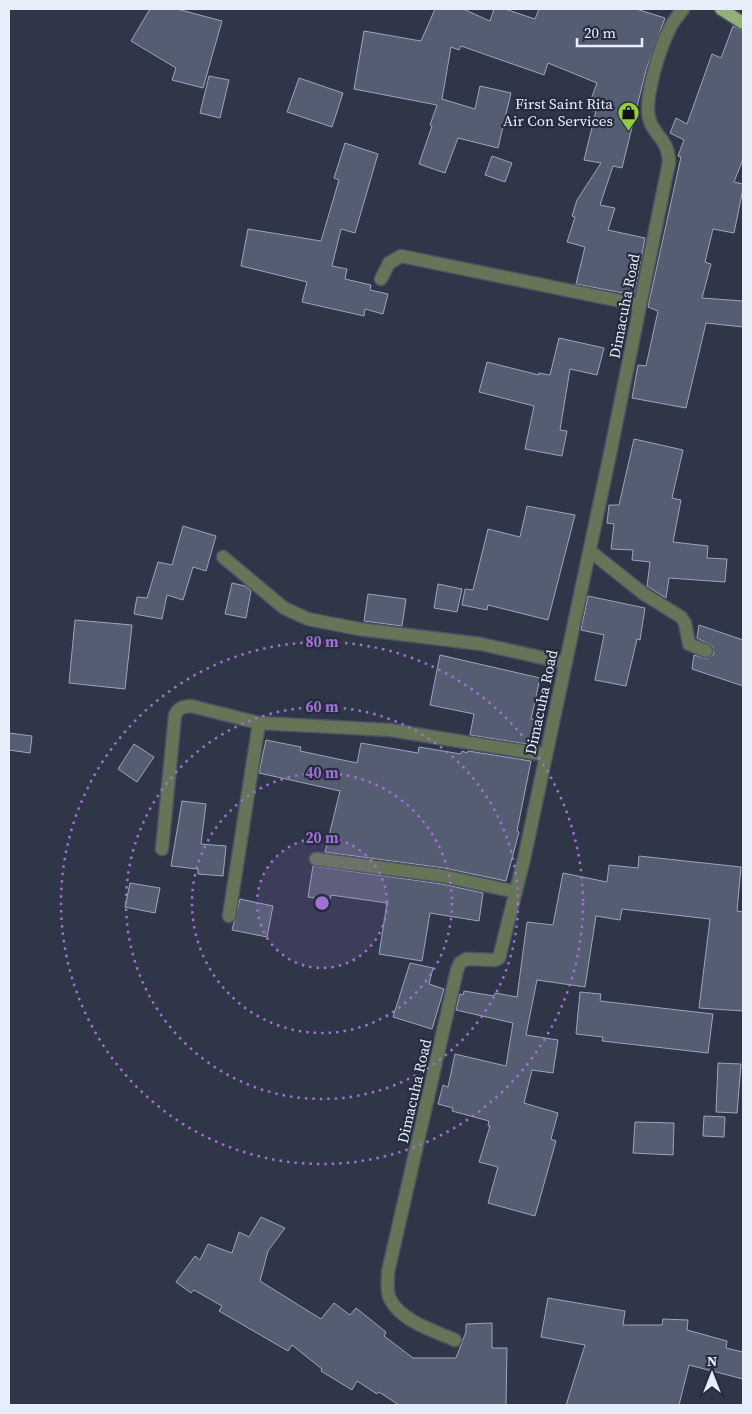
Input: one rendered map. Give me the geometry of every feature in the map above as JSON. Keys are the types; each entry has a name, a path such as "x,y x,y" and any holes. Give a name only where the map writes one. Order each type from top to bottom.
{"main road":[{"path":"721,9 743,23"}],"street":[{"name":"Dimacuha Road","path":"455,1340 419,1325 399,1310 391,1300 388,1292 388,1272 457,970 460,963 466,959 495,960 499,958 516,892 590,551 669,162 667,147 652,127 648,107 655,71 669,29 683,9"},
{"path":"380,279 389,263 401,256 640,305"},
{"path":"590,551 644,594 681,618 685,622 689,644 706,651"},
{"path":"223,557 284,608 308,618 359,629 481,644 566,662"},
{"path":"162,849 178,710 191,706 259,723 390,730 546,754"},
{"path":"229,916 259,723"},
{"path":"316,859 443,876 516,892"}],"building":[{"path":"150,9 177,9 222,21 203,88 172,80 176,68 131,41"},
{"path":"435,9 463,9 490,21 494,9 505,9 535,19 539,9 636,9 665,18 646,70 622,168 613,166 600,205 615,208 608,230 645,238 634,295 576,284 585,247 567,242 575,217 572,216 577,200 601,163 584,160 596,111 587,110 597,83 548,63 544,75 461,46 459,50 451,47 442,99 475,109 480,86 511,93 498,148 458,138 445,173 419,164 437,105 354,89 364,31 421,41"},
{"path":"733,26 743,31 743,159 734,182 743,184 743,189 734,233 713,229 705,262 711,264 702,298 743,301 743,327 706,323 686,408 632,398 638,365 646,366 658,311 648,307 681,157 678,156 684,140 670,133 676,118 687,124 712,54 721,58"},
{"path":"209,76 229,80 220,118 200,113"},
{"path":"299,78 343,93 332,127 287,112"},
{"path":"345,143 378,154 355,233 341,229 332,266 347,269 345,279 371,285 370,290 388,294 383,314 365,309 364,316 302,302 307,282 241,266 248,229 321,241 339,180 334,178"},
{"path":"492,156 512,163 505,182 485,175"},
{"path":"559,338 604,348 597,375 570,369 560,430 567,431 562,456 525,449 534,406 479,392 487,362 539,375 539,373 550,375"},
{"path":"634,439 683,450 672,498 681,500 673,542 708,546 707,558 727,559 725,582 669,578 666,598 647,586 650,562 632,560 633,550 611,549 614,524 607,523 609,505 619,505"},
{"path":"527,506 575,515 548,620 488,605 487,610 462,605 465,589 473,590 488,529 520,537"},
{"path":"183,526 216,536 206,571 193,567 183,600 167,595 162,619 134,614 137,597 147,598 158,562 172,565"},
{"path":"232,583 245,586 251,591 246,618 225,614"},
{"path":"438,584 462,589 457,612 434,608"},
{"path":"368,594 406,599 402,626 364,621"},
{"path":"588,596 645,608 640,640 637,639 626,686 595,680 604,635 581,630"},
{"path":"75,620 132,625 125,689 69,683"},
{"path":"699,625 743,640 743,686 692,669 694,655 707,659 714,654 712,646 697,638"},
{"path":"440,655 540,678 531,719 543,721 539,746 470,735 474,714 430,705"},
{"path":"9,733 32,736 30,753 9,750"},
{"path":"266,740 301,747 300,751 357,763 361,743 418,753 419,747 461,754 462,751 467,753 468,751 531,761 517,831 519,832 506,881 444,868 325,852 340,791 259,773"},
{"path":"134,744 154,757 137,782 118,769"},
{"path":"182,801 206,804 201,844 226,846 223,876 198,874 198,869 171,866"},
{"path":"639,856 741,867 737,911 743,912 743,1011 699,1008 710,919 622,909 620,920 596,916 585,987 537,980 526,1035 558,1040 553,1073 532,1070 524,1103 558,1113 551,1139 556,1141 535,1216 488,1203 498,1167 479,1162 490,1126 488,1126 489,1121 452,1111 453,1108 438,1104 443,1085 448,1087 455,1054 506,1066 513,1023 456,1010 460,994 463,995 464,991 494,996 495,993 517,997 527,922 553,925 563,873 607,882 609,865 638,868"},
{"path":"313,866 442,884 483,893 479,921 430,913 422,961 379,954 387,903 331,895 330,900 308,897"},
{"path":"130,883 160,888 155,913 125,907"},
{"path":"240,899 273,906 267,937 232,930"},
{"path":"410,963 433,968 429,984 444,989 432,1029 393,1017"},
{"path":"580,992 601,994 600,1001 713,1014 708,1053 602,1041 603,1037 576,1034"},
{"path":"718,1063 741,1064 737,1113 716,1112"},
{"path":"704,1116 725,1117 724,1137 703,1136"},
{"path":"635,1122 674,1123 673,1155 633,1153"},
{"path":"261,1217 285,1228 268,1251 260,1281 321,1319 334,1303 350,1315 356,1308 386,1332 384,1336 413,1358 456,1358 466,1332 466,1324 492,1323 492,1348 507,1348 506,1405 399,1405 357,1381 352,1390 321,1371 322,1369 292,1345 288,1351 219,1311 222,1306 194,1290 191,1293 176,1282 195,1256 200,1260 208,1244 232,1253 239,1232 249,1237"},
{"path":"548,1298 625,1311 623,1325 662,1325 663,1319 688,1320 687,1330 727,1341 726,1348 743,1352 743,1379 689,1365 679,1405 566,1405 585,1345 541,1337"}],"place":[{"name":"First Saint Rita Air Con Services","path":"629,131"}]}
